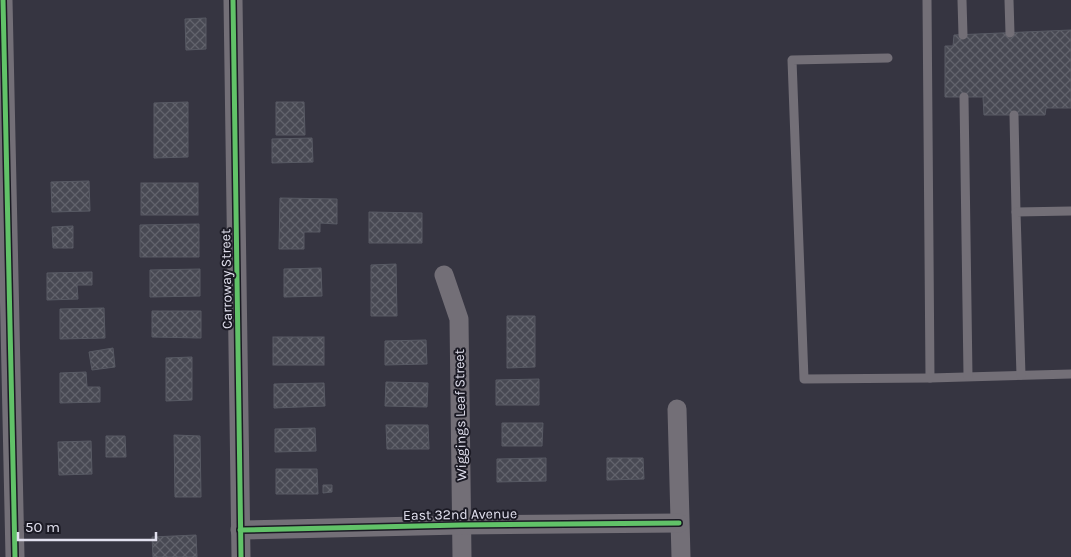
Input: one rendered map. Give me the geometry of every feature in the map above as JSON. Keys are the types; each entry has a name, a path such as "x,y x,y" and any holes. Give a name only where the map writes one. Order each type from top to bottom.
{"street":[{"path":"4,0 7,538 15,557"},
{"name":"Carroway Street","path":"233,0 241,557"},
{"name":"Wiggings Leaf Street","path":"444,275 459,319 462,557"},
{"path":"677,409 681,557"},
{"name":"East 32nd Avenue","path":"240,530 680,523"}],"lane":[{"path":"927,0 930,378"},
{"path":"962,0 963,35"},
{"path":"1009,0 1010,33"},
{"path":"888,58 792,60 804,379 1071,374"},
{"path":"964,96 968,376"},
{"path":"1014,115 1021,375"},
{"path":"1016,212 1071,211"}],"building":[{"path":"206,18 206,49 186,50 185,19"},
{"path":"1071,30 1071,108 1046,108 1045,115 984,115 983,97 945,97 945,46 953,46 954,35"},
{"path":"188,102 188,157 154,158 154,103"},
{"path":"276,102 304,102 305,135 276,135"},
{"path":"312,138 313,162 272,163 272,139"},
{"path":"89,181 90,211 52,212 51,182"},
{"path":"141,183 198,183 198,215 141,215"},
{"path":"280,198 337,199 337,224 320,223 320,232 304,232 304,249 279,249"},
{"path":"369,212 422,213 422,243 369,243"},
{"path":"199,224 199,257 140,257 140,225"},
{"path":"73,226 73,248 53,248 52,227"},
{"path":"396,264 397,316 371,316 371,265"},
{"path":"321,268 322,296 284,297 284,269"},
{"path":"200,269 200,296 150,297 150,270"},
{"path":"92,272 92,285 77,285 78,299 47,300 47,273"},
{"path":"104,308 105,338 60,339 60,309"},
{"path":"152,311 201,311 201,338 152,337"},
{"path":"507,316 535,316 535,367 507,368"},
{"path":"273,337 324,337 324,365 273,365"},
{"path":"426,340 427,364 385,365 385,341"},
{"path":"113,348 115,367 92,370 89,352"},
{"path":"192,357 192,400 166,401 166,358"},
{"path":"86,372 87,387 100,387 100,402 60,403 60,373"},
{"path":"539,379 539,405 496,405 496,380"},
{"path":"386,382 428,383 427,407 385,406"},
{"path":"324,383 325,406 274,408 274,384"},
{"path":"502,423 543,423 542,446 502,446"},
{"path":"386,425 428,425 429,449 387,449"},
{"path":"315,428 316,451 275,452 275,429"},
{"path":"174,435 200,436 201,497 175,497"},
{"path":"106,436 125,436 126,457 106,457"},
{"path":"91,441 92,474 59,475 58,442"},
{"path":"546,458 546,481 497,482 497,459"},
{"path":"607,458 643,458 644,479 607,480"},
{"path":"276,469 317,469 318,494 276,494"},
{"path":"323,485 332,485 332,492 323,493"},
{"path":"196,535 197,557 153,557 152,537"}],"cycle path":[{"path":"3,0 15,557"},
{"path":"233,0 241,557"},
{"path":"240,530 679,523"}]}
